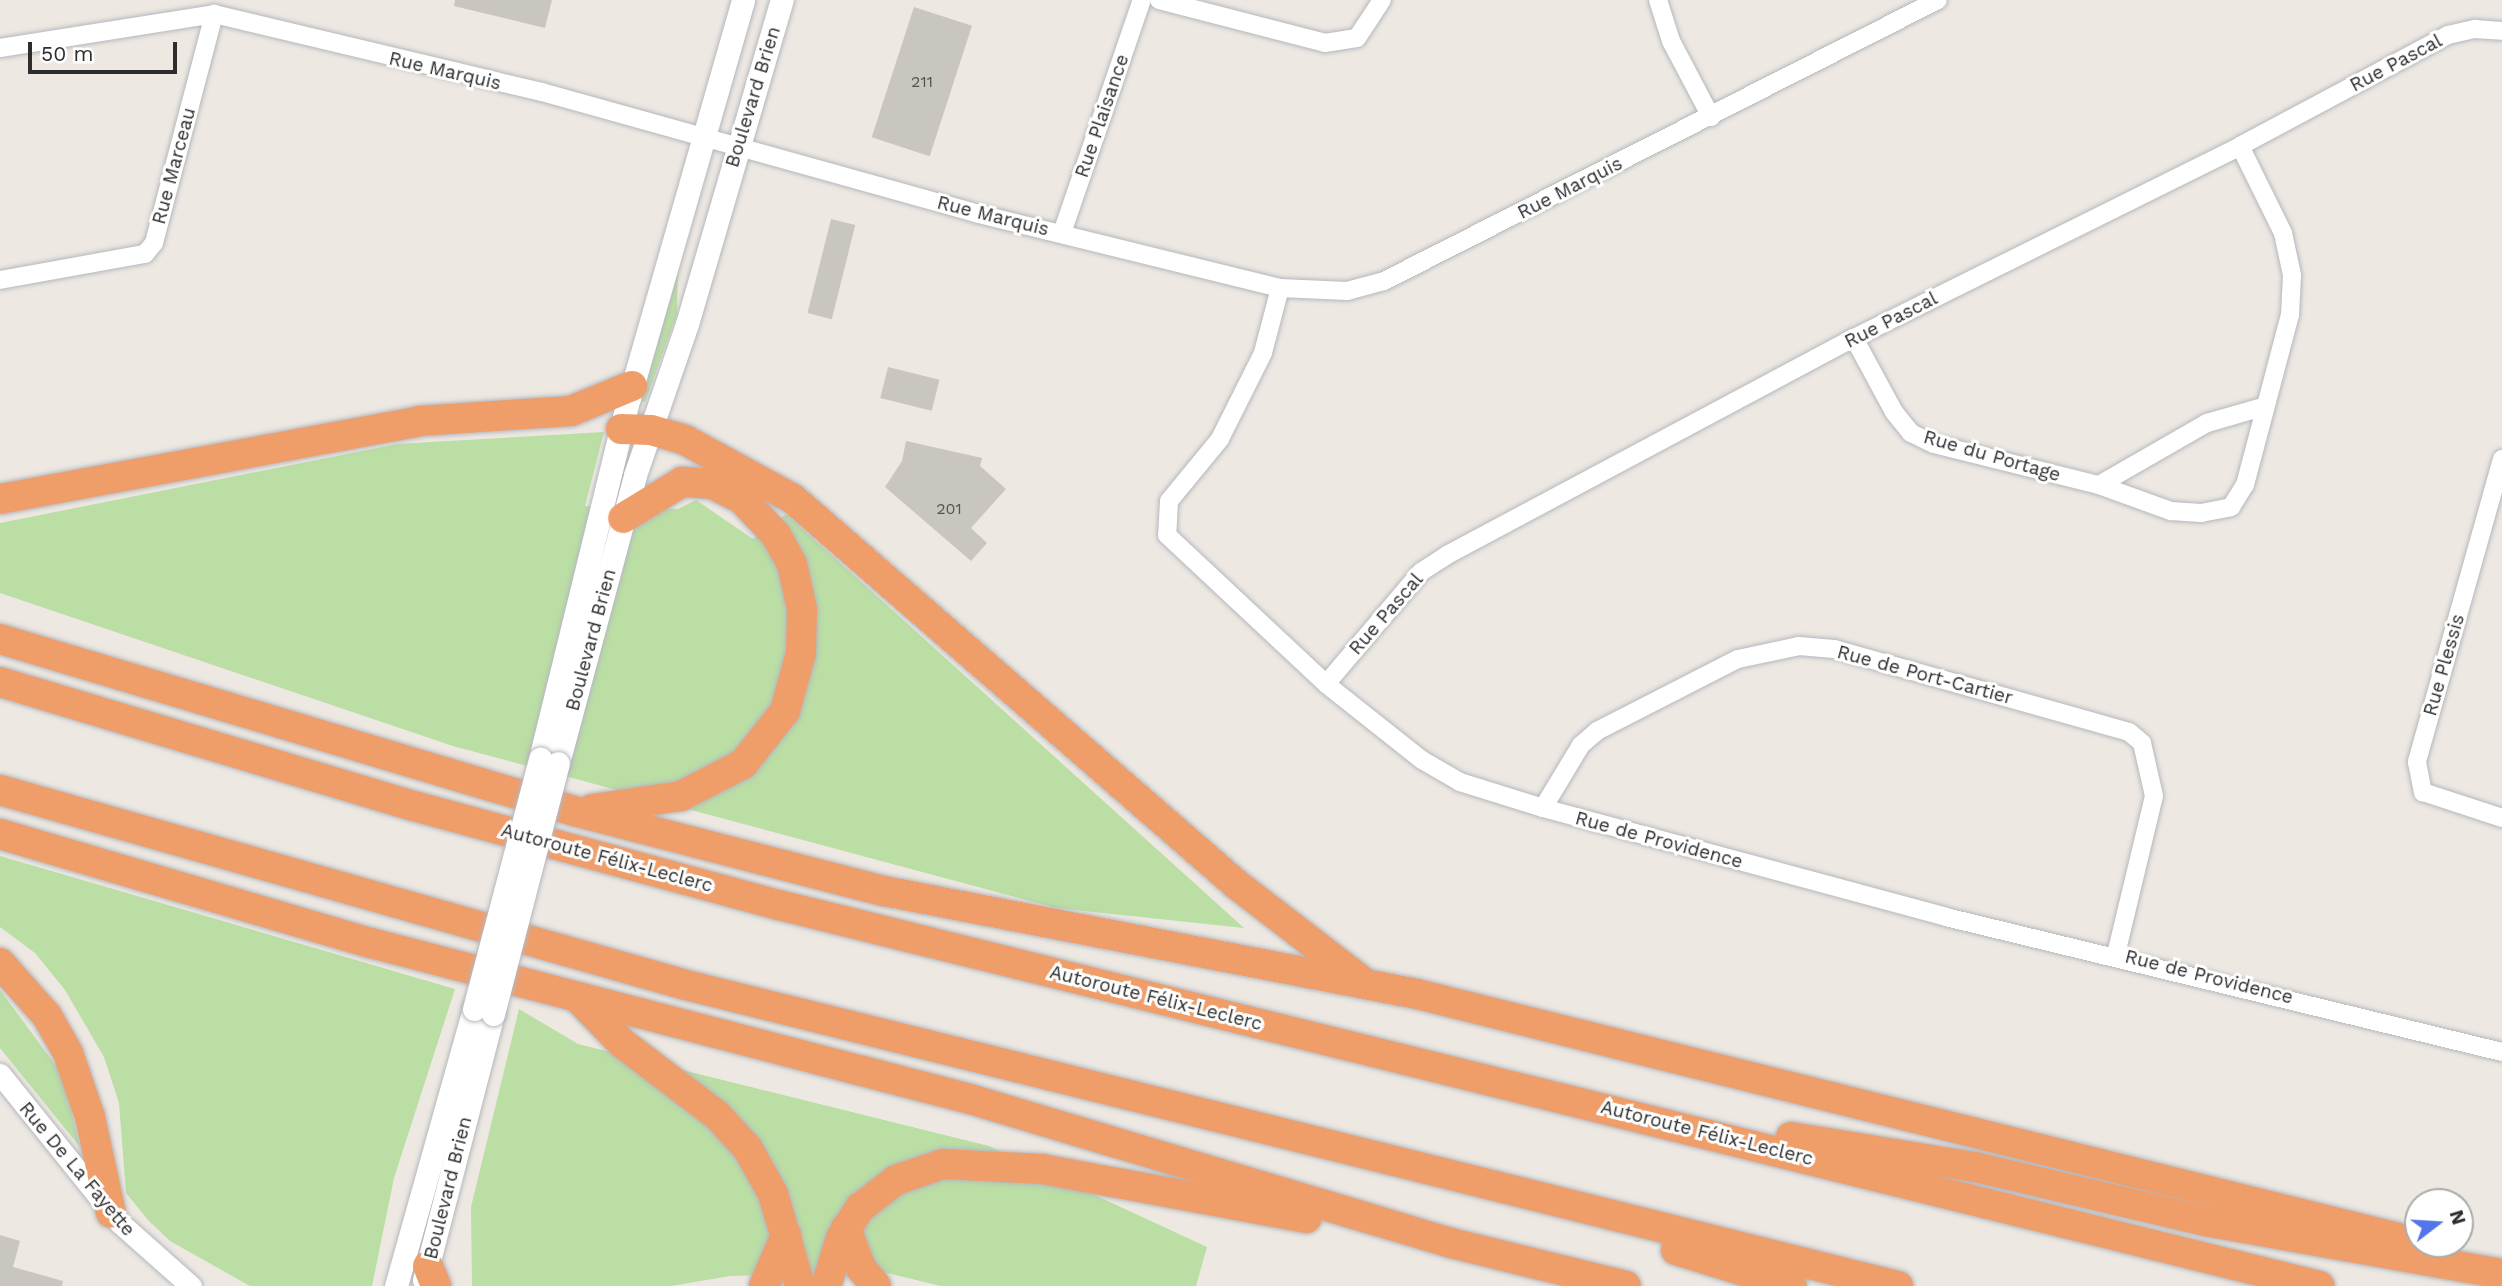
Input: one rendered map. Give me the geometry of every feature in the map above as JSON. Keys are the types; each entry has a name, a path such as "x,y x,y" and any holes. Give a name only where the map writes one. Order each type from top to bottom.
{"highway":[{"path":"0,499 418,421 571,411 632,386"},
{"path":"636,429 727,460 807,509 1221,871 1364,983"},
{"path":"574,811 666,800 728,775 777,725 799,662 802,609 792,564 776,536 741,499 713,484 682,482 623,517"},
{"path":"0,639 574,811 994,916 1364,983 2404,1240"},
{"name":"Autoroute Félix-Leclerc","path":"0,682 414,806 779,905 2320,1286"},
{"path":"0,790 583,958 1898,1286"},
{"path":"0,834 581,1001 970,1099 1451,1243 1626,1286"},
{"path":"0,963 47,1016 72,1060 111,1213"},
{"path":"581,1001 621,1043 691,1093 737,1136 765,1175 800,1286"},
{"path":"1579,1101 1975,1167 2210,1222 2502,1274"},
{"path":"1348,1149 1792,1286"},
{"path":"826,1286 846,1228 869,1199 896,1180 934,1166 973,1163 1051,1170 1451,1243"},
{"path":"846,1228 862,1268 876,1286"},
{"path":"764,1286 786,1235"},
{"path":"2474,1257 2502,1264"}],"main road":[{"name":"Boulevard Brien","path":"549,761 623,517 636,429 632,386 743,0"},
{"name":"Boulevard Brien","path":"429,1279 484,1011 636,429 688,324 736,148 782,0"},
{"name":"Boulevard Brien","path":"396,1286 484,1011"}],"street":[{"name":"Rue Plaisance","path":"1062,233 1142,0"},
{"path":"1159,0 1325,43 1357,38 1382,0"},
{"path":"1658,0 1671,41 1711,117"},
{"name":"Rue Marquis","path":"0,48 214,14 542,92 736,148 1280,288 1347,291 1384,281 1938,0"},
{"name":"Rue Marceau","path":"0,280 145,254 154,243 214,14"},
{"name":"Rue Pascal","path":"1326,684 1421,572 1854,338 2240,146 2448,35 2474,29 2502,31"},
{"name":"Rue du Portage","path":"1854,338 1911,433 1934,444 2099,485 2171,511 2201,513 2231,506 2245,485 2266,406 2290,315 2292,275 2283,233 2240,146"},
{"name":"Rue de Providence","path":"1280,288 1263,353 1220,439 1169,502 1167,534 1326,684 1389,737 1460,782 1543,808 1946,917 2116,954 2502,1052"},
{"path":"2099,485 2207,423 2266,406"},
{"name":"Rue Plessis","path":"2502,459 2417,762 2423,792 2502,818"},
{"name":"Rue de Port-Cartier","path":"1543,808 1581,745 1597,731 1738,659 1800,646 1834,649 2129,732 2142,743 2154,796 2116,954"},
{"name":"Rue De La Fayette","path":"0,1074 111,1213 191,1286"}],"green space":[{"path":"678,260 677,314 645,402 641,401"},
{"path":"604,432 585,506 678,509 696,500 753,539 786,514 1244,928 1056,908 453,746 0,593 0,523 397,444"},
{"path":"0,856 455,989 394,1178 372,1286 250,1286 170,1241 148,1220 126,1193 119,1103 104,1057 65,990 35,953 0,927"},
{"path":"0,990 62,1074 80,1147 0,1048"},
{"path":"519,1009 578,1044 989,1146 1207,1247 1196,1286 941,1286 887,1273 730,1276 671,1286 472,1286 471,1207"}],"building":[{"path":"455,0 552,0 545,28 454,6"},
{"path":"914,7 972,26 930,156 872,137"},
{"path":"831,219 855,225 832,319 808,313"},
{"path":"888,367 939,380 932,411 880,398"},
{"path":"906,441 982,458 980,466 1006,489 971,528 987,543 971,561 885,487 902,461"},
{"path":"0,1235 20,1241 13,1267 63,1281 62,1286 0,1286"}]}
